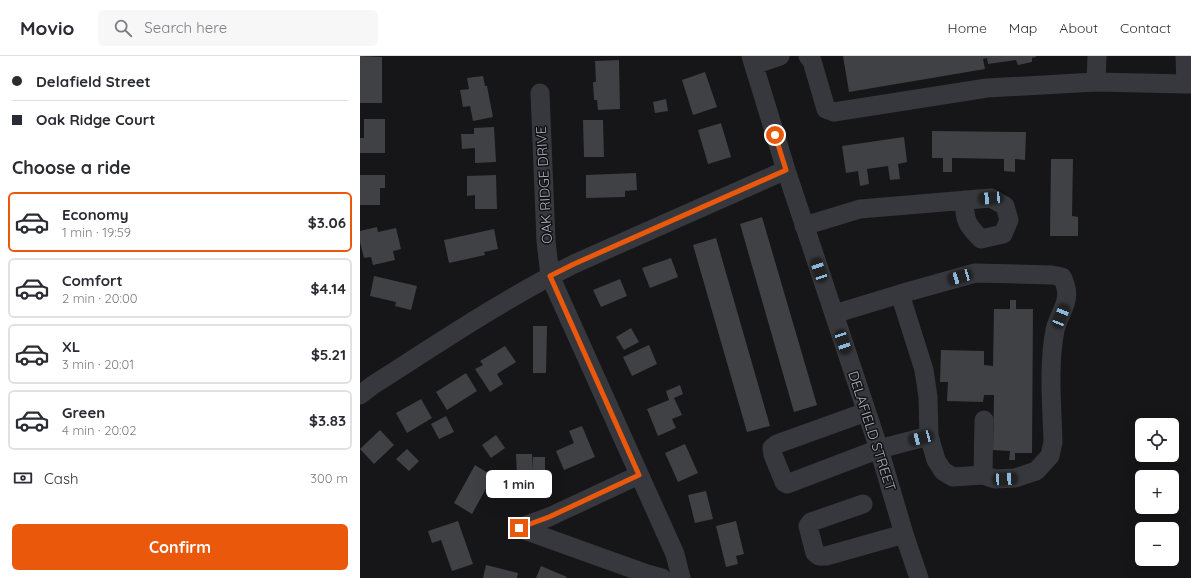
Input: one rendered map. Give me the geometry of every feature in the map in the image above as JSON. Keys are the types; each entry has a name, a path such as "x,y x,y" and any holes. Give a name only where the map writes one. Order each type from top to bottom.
{"street":[{"path":"752,60 780,56"},
{"path":"808,56 812,61 826,109 834,112 987,88 1096,82 1189,84 1185,56"},
{"path":"1096,82 1097,56"},
{"name":"DELAFIELD STREET","path":"752,60 804,226 879,450 919,578"},
{"name":"OAK RIDGE DRIVE","path":"540,93 546,242 550,276 675,554 681,578"},
{"path":"361,390 517,294 550,276 786,170"},
{"path":"804,226 860,209 964,200"},
{"path":"834,314 900,294 975,273 1052,275 1062,278 1068,292 1066,305 1056,328 1052,351 1053,442 1050,456 1036,470 1015,478 995,479 983,475 953,477 943,471 936,460 929,436 928,397 924,370 900,294"},
{"path":"866,412 777,444 772,448 773,455 784,482 787,484 879,450 929,436"},
{"path":"983,475 984,420"},
{"path":"639,475 549,517 519,528 662,578"},
{"path":"863,504 811,522 808,526 815,553 819,556 826,556 904,534"}],"building":[{"path":"360,56 382,57 382,103 360,103"},
{"path":"843,56 1036,57 1032,58 1032,62 1018,65 1016,60 988,64 987,58 983,59 985,69 849,92"},
{"path":"619,60 620,109 598,110 597,100 594,100 593,82 596,82 595,61"},
{"path":"705,72 717,107 693,115 682,80"},
{"path":"483,76 485,86 487,86 493,117 473,121 470,106 463,107 460,90 469,89 467,78"},
{"path":"666,99 668,111 655,113 653,102"},
{"path":"364,119 385,119 385,153 360,153 360,138 364,138"},
{"path":"583,120 603,120 604,157 584,157"},
{"path":"721,123 731,157 708,164 698,130"},
{"path":"494,127 496,162 475,163 475,148 462,149 461,134 474,134 474,128"},
{"path":"932,131 1026,132 1025,160 1015,159 1015,172 1004,171 1004,159 952,158 952,172 943,172 943,158 932,158"},
{"path":"904,137 907,162 898,164 900,179 890,180 888,166 867,169 869,184 860,186 858,171 846,173 842,146"},
{"path":"1051,159 1073,159 1072,216 1078,217 1078,236 1050,236"},
{"path":"636,173 637,190 625,191 625,197 586,198 586,175"},
{"path":"360,175 385,175 385,188 380,188 380,205 360,205"},
{"path":"496,175 497,209 475,209 475,195 467,196 467,176"},
{"path":"762,217 817,405 794,412 740,224"},
{"path":"377,227 378,232 396,228 401,249 393,251 395,260 373,265 371,257 364,258 360,242 360,231"},
{"path":"494,229 498,249 484,252 485,255 449,263 444,240"},
{"path":"716,238 770,426 747,432 693,245"},
{"path":"671,258 678,277 650,288 642,268"},
{"path":"374,276 417,286 411,310 395,306 396,302 370,296"},
{"path":"620,279 627,296 601,307 593,290"},
{"path":"1010,300 1016,300 1016,309 1033,309 1032,453 1015,453 1015,460 1009,460 1010,451 993,450 994,395 984,395 983,402 947,401 948,382 940,382 941,350 984,351 984,365 993,366 994,309 1010,309"},
{"path":"533,326 547,326 546,373 533,373"},
{"path":"631,328 639,342 624,350 616,337"},
{"path":"649,345 657,364 632,376 623,357"},
{"path":"505,346 516,362 497,374 503,384 490,392 475,369 483,365 480,361"},
{"path":"466,373 477,391 447,410 436,392"},
{"path":"680,385 683,394 674,398 682,415 672,419 676,428 658,436 647,409 669,400 666,391"},
{"path":"421,399 432,418 407,433 396,413"},
{"path":"446,416 454,432 439,439 431,424"},
{"path":"582,426 595,457 564,470 556,451 574,443 569,431"},
{"path":"380,430 394,445 374,464 360,449"},
{"path":"496,435 505,448 491,458 482,445"},
{"path":"685,444 698,473 678,482 665,453"},
{"path":"407,449 419,461 409,471 396,459"},
{"path":"516,454 532,454 533,470 533,457 545,457 545,475 517,477"},
{"path":"475,465 493,476 472,514 454,503"},
{"path":"706,491 713,519 695,523 688,495"},
{"path":"458,521 473,564 452,571 441,540 432,543 428,531"},
{"path":"736,521 744,554 736,556 738,564 726,567 716,526"},
{"path":"486,565 518,573 517,578 483,578"},
{"path":"541,566 567,577 536,578"}],"route":[{"path":"519,528 549,517 639,475 550,276 786,170 775,135"}]}
